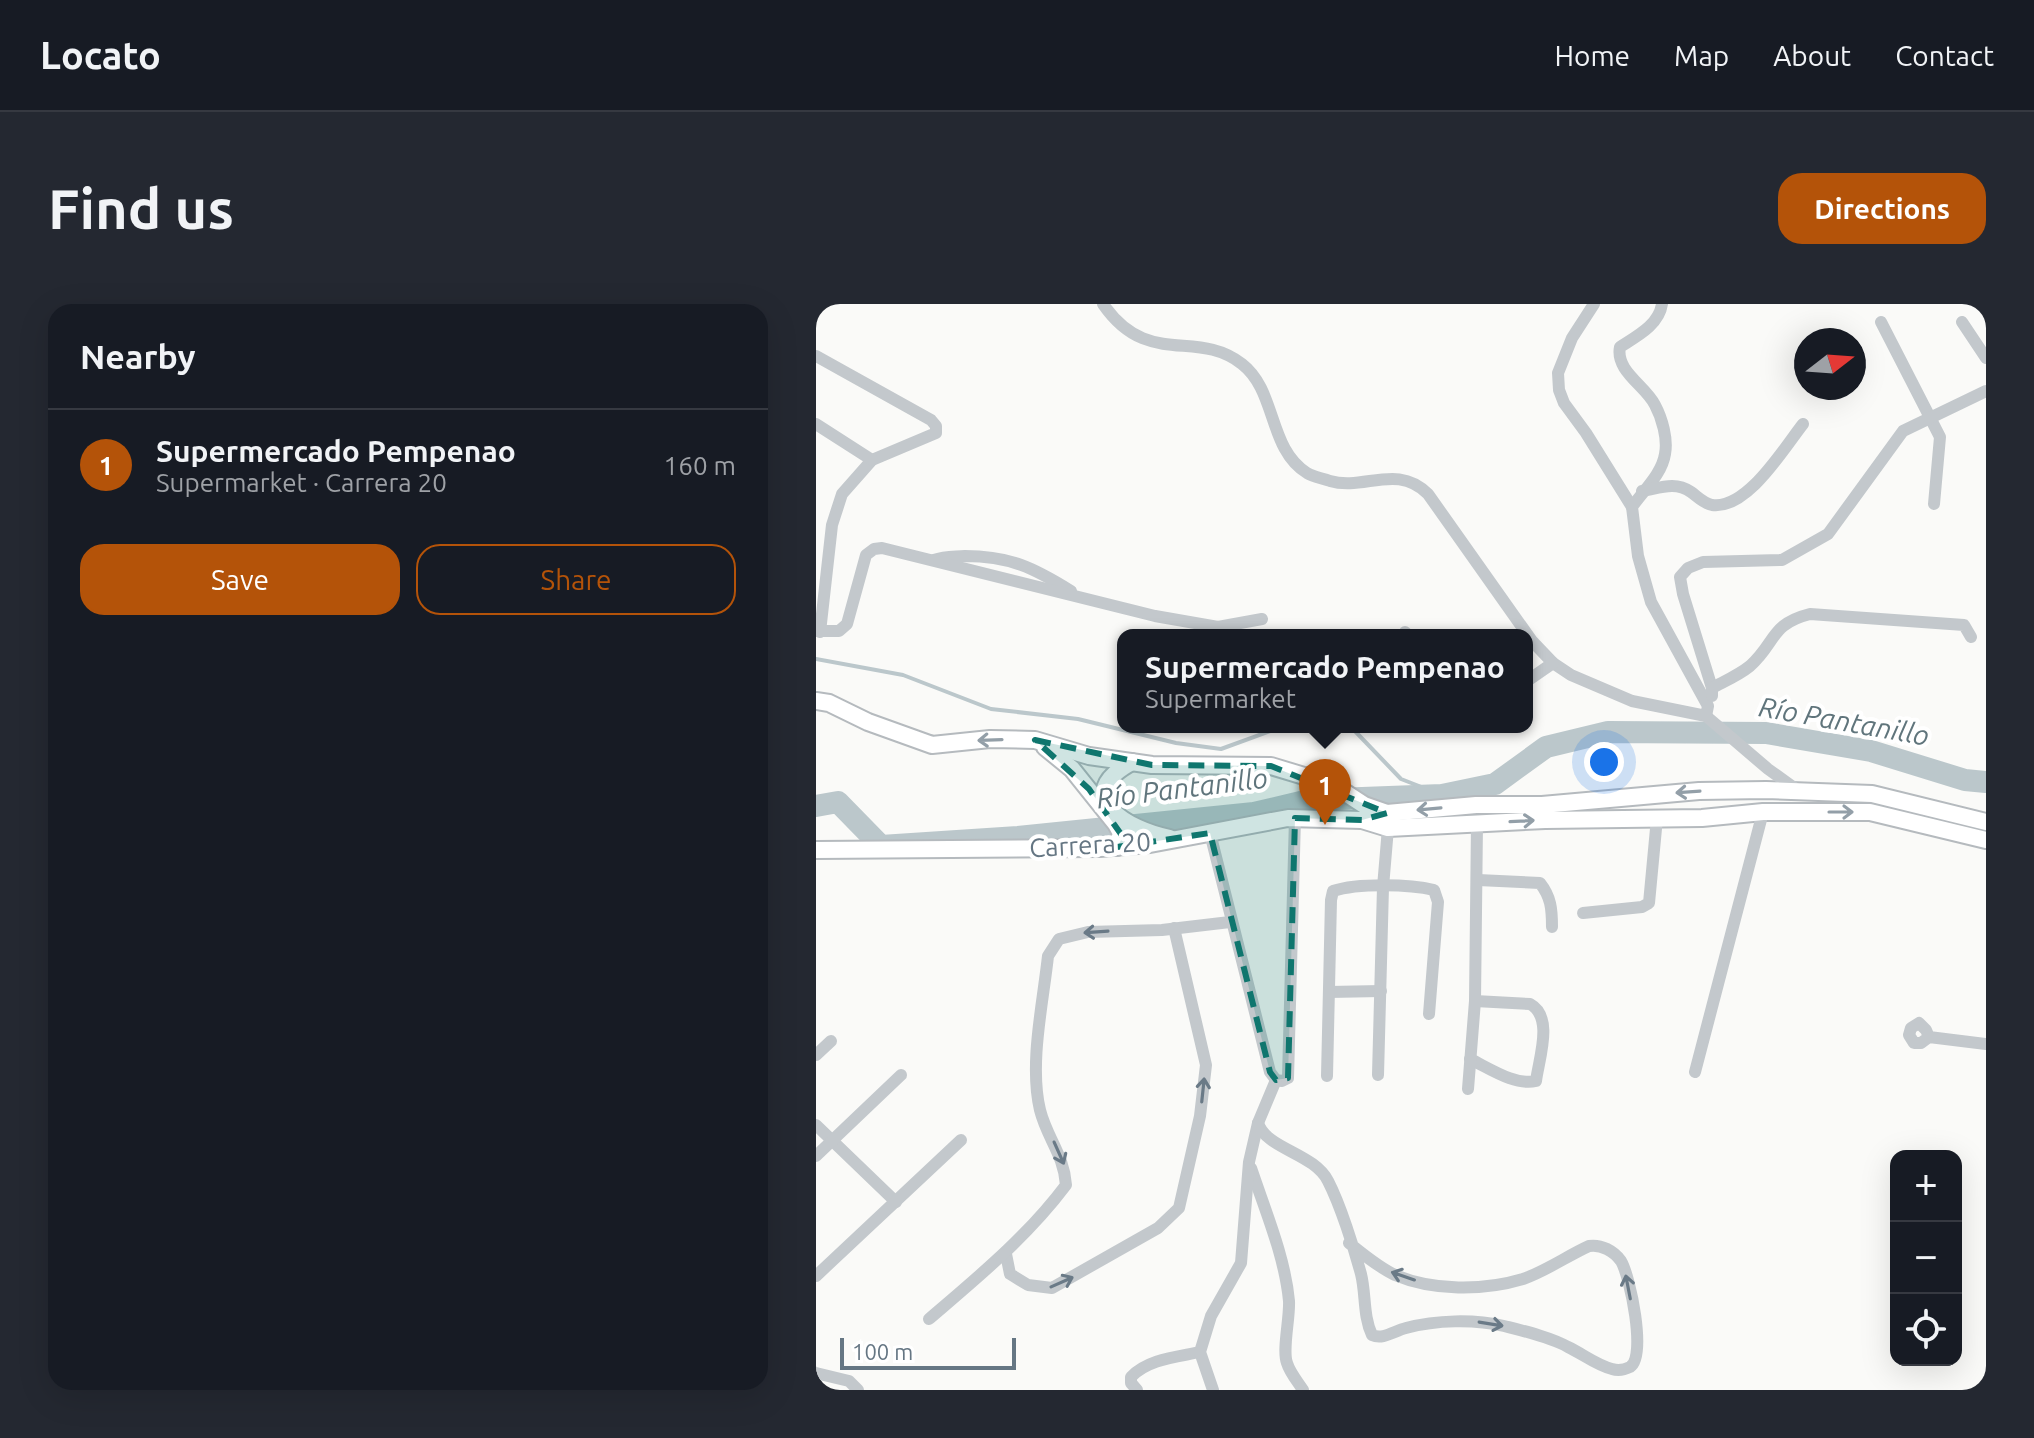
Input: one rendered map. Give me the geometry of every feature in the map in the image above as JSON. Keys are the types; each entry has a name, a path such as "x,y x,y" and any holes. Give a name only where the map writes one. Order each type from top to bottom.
{"main road":[{"path":"816,701 829,703 868,722 932,745 990,739 1035,740 1089,756 1152,765 1271,766 1341,790 1363,813"},
{"path":"1035,740 1072,769 1127,825"},
{"path":"1132,762 1108,779 1104,787 1111,809 1127,825 1175,840"},
{"name":"Carrera 20","path":"1387,820 1476,805 1542,805 1699,791 1766,790 1872,794 1986,822"},
{"name":"Carrera 20","path":"820,855 1117,847 1175,840 1295,818 1363,813 1387,820 1477,823 1702,818 1763,812 1870,812 1986,840"},
{"path":"1117,847 1127,825"}],"street":[{"path":"1103,304 1125,330 1145,341 1217,352 1233,357 1246,367 1260,385 1285,447 1308,474 1341,484 1402,479 1416,483 1428,494 1524,629"},
{"path":"1594,304 1572,338 1558,373 1564,403 1632,507 1638,556 1651,602 1709,714 1768,769 1800,792"},
{"path":"1632,507 1659,472 1665,454 1664,433 1654,403 1623,365 1619,353 1620,347 1661,314 1662,304"},
{"path":"1881,322 1937,427 1942,445 1934,504"},
{"path":"1962,322 1986,358"},
{"path":"816,356 931,420 936,426 936,433 872,460 842,494 832,525 818,632 839,631 847,624 866,555 882,548 1155,616 1218,627 1262,619"},
{"path":"1709,714 1712,688 1680,577 1688,568 1703,562 1782,560 1828,534 1903,431 1986,391"},
{"path":"816,424 872,460"},
{"path":"1642,491 1680,486 1702,502 1714,505 1741,498 1803,424"},
{"path":"816,554 830,557"},
{"path":"931,560 990,556 1012,561 1036,569 1081,597"},
{"path":"1712,688 1752,664 1779,628 1792,618 1810,614 1964,625 1971,637"},
{"path":"1533,642 1553,663 1571,675 1632,701 1709,714"},
{"path":"1533,677 1553,663"},
{"path":"1695,1072 1763,812"},
{"path":"1210,833 1270,1072 1276,1080 1282,1081 1288,1078 1295,818"},
{"path":"1583,913 1642,907 1649,903 1657,818"},
{"path":"1378,1075 1387,820"},
{"path":"1468,1089 1475,1001 1477,823"},
{"path":"1478,880 1540,883 1548,893 1552,906 1552,927"},
{"path":"1327,1076 1333,891 1383,887 1434,890 1438,902 1429,1014"},
{"path":"929,1319 1006,1254 1066,1185 1065,1165 1041,1112 1035,1079 1048,956 1059,939 1088,932 1230,922"},
{"path":"1006,1254 1010,1274 1028,1285 1052,1288 1158,1228 1179,1208 1200,1116 1206,1065 1174,928"},
{"path":"1329,992 1381,991"},
{"path":"1470,1059 1514,1080 1536,1081 1544,1019 1538,1008 1530,1004 1475,1001"},
{"path":"1929,1037 1986,1044"},
{"path":"816,1055 831,1041"},
{"path":"816,1156 901,1075"},
{"path":"1213,1390 1200,1352 1211,1316 1241,1263 1249,1162 1258,1123 1276,1080"},
{"path":"1258,1123 1275,1141 1316,1165 1327,1178 1349,1243 1361,1276 1368,1327 1375,1337 1406,1328 1476,1322 1504,1326 1566,1345 1609,1369 1628,1368 1634,1363 1639,1339 1627,1276 1620,1260 1606,1249 1589,1246 1524,1278 1459,1287 1440,1286 1394,1274 1349,1243"},
{"path":"816,1125 896,1202"},
{"path":"816,1276 961,1140"},
{"path":"1249,1162 1279,1256 1289,1300 1287,1366 1303,1390"},
{"path":"1137,1390 1131,1383 1131,1377 1139,1368 1167,1358 1200,1352"},
{"path":"816,1373 849,1381 858,1390"}],"highlighted area":[{"path":"1035,740 1152,765 1271,766 1387,813 1362,820 1295,818 1288,1078 1276,1080 1270,1072 1210,833 1117,847 1123,837 1089,789"}],"waterway":[{"path":"816,659 903,675 991,709 1078,719 1117,729"},
{"name":"Río Pantanillo","path":"816,806 838,802 881,846 1018,837 1254,813 1309,800 1442,795 1495,784 1546,747 1608,732 1766,733 1871,751 1965,780 1986,782"},
{"path":"1135,733 1221,749 1265,733"},
{"path":"1357,733 1401,779 1442,795"}],"place":[{"name":"Supermercado Pempenao","path":"1325,825"}]}
